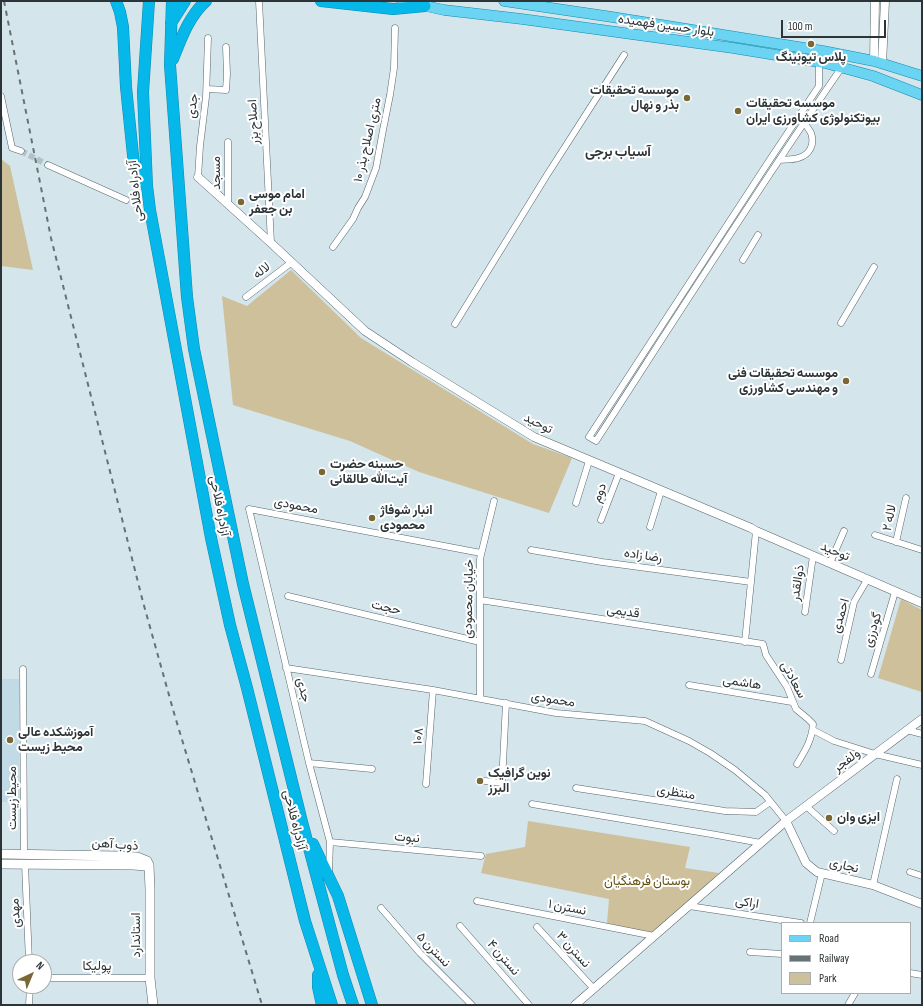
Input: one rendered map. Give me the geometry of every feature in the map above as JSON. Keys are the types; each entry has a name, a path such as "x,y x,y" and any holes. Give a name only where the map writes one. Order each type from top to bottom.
{"highway":[{"path":"116,1 123,27 126,87 134,164 147,186"},
{"name":"آزادراه فلاحی","path":"149,1 143,92 147,186 152,217 212,545 230,625 305,921 332,1005"},
{"name":"آزادراه فلاحی","path":"172,1 170,65 187,297 194,349 243,584 302,822 343,975 353,1005"},
{"path":"171,24 185,1"},
{"path":"170,65 191,19 200,6 206,1"},
{"path":"321,1 392,9 424,6"},
{"path":"302,822 338,896 372,1005"},
{"path":"318,961 318,987 322,1005"}],"main road":[{"name":"بلوار حسین فهمیده","path":"403,1 444,10 522,19 733,48 825,63 873,76 922,95"},
{"name":"بلوار حسین فهمیده","path":"504,1 823,51 878,62 922,76"},
{"path":"628,34 630,20"},
{"name":"ذوب آهن","path":"1,854 24,860 149,866"},
{"name":"ذوب آهن","path":"1,864 24,860"},
{"name":"استاندارد","path":"149,866 150,978 153,1005"}],"street":[{"name":"اصلاح بزر","path":"259,1 271,243"},
{"path":"875,1 878,62"},
{"path":"878,62 885,1"},
{"name":"۱۰ متری اصلاح بذر","path":"333,247 353,219 365,198 376,168 394,68 395,28"},
{"name":"جدی","path":"198,177 207,89 208,38"},
{"path":"226,47 228,74 226,90 227,98"},
{"path":"455,324 546,176 624,55"},
{"path":"819,62 818,86 589,437 596,441 804,122 842,68"},
{"path":"207,89 226,90"},
{"path":"1,96 12,148 21,151"},
{"path":"779,160 797,159 806,155 812,148 811,133 804,122"},
{"name":"مسجد","path":"228,142 228,203"},
{"path":"48,164 126,200"},
{"name":"توحید","path":"198,177 292,262 365,331 394,351 534,437 751,528 756,532 922,603"},
{"path":"743,260 758,235"},
{"name":"لاله","path":"246,297 292,262"},
{"path":"841,323 874,267"},
{"path":"576,503 589,461"},
{"name":"دوم","path":"601,520 619,473"},
{"path":"650,527 661,491"},
{"name":"لاله ۲","path":"896,542 906,498"},
{"name":"خیابان محمودی","path":"480,698 480,559 494,501"},
{"name":"جدی","path":"249,509 309,763 330,842 329,877"},
{"name":"محمودی","path":"249,509 481,553"},
{"path":"830,563 844,531"},
{"path":"745,642 756,532"},
{"path":"875,535 922,550"},
{"name":"رضا زاده","path":"531,550 602,562 751,582"},
{"name":"ذوالقدر","path":"805,612 813,556"},
{"name":"احمدی","path":"841,660 854,602 867,580"},
{"name":"گودرزی","path":"871,674 895,592"},
{"name":"حجت","path":"288,596 480,642"},
{"name":"قدیمی","path":"480,600 763,644"},
{"name":"سعادتی","path":"763,644 766,655 787,687 796,710 813,724 812,730"},
{"name":"محمودی","path":"286,668 433,690 556,713 645,721 689,741 735,770 765,795 786,821"},
{"name":"محیط زیست","path":"24,669 24,860"},
{"name":"هاشمی","path":"689,685 792,702"},
{"name":"۱۰۸","path":"426,784 433,690"},
{"path":"485,781 502,783 506,703"},
{"name":"ولفجر","path":"575,1005 786,821 922,719"},
{"path":"797,764 807,748 812,730 834,741 876,754 922,765"},
{"path":"907,730 922,734"},
{"path":"309,763 372,769"},
{"path":"873,885 897,779"},
{"name":"منتظری","path":"576,788 725,811 756,812 770,802"},
{"path":"532,804 761,843"},
{"path":"806,806 834,831"},
{"name":"نجاری","path":"786,821 806,863 817,872 873,885 922,904"},
{"name":"نبوت","path":"330,842 481,856"},
{"name":"مهدی","path":"24,860 29,954"},
{"path":"910,872 922,876"},
{"path":"810,922 822,873"},
{"name":"نسترن ۱","path":"477,901 654,936"},
{"name":"اراکی","path":"689,906 794,922"},
{"name":"نسترن ۵","path":"381,908 420,953 472,1005"},
{"name":"نسترن ۴","path":"460,926 529,1005"},
{"name":"نسترن ۳","path":"537,927 594,989"},
{"path":"750,952 781,954"},
{"path":"911,973 922,975"},
{"name":"پولیکا","path":"52,978 150,978"},
{"path":"29,1005 30,994"},
{"path":"848,1005 854,994"}],"shaded area":[{"name":"آموزشکده عالی محیط زیست","path":"1,679 19,679 20,802 1,802"}],"green space":[{"path":"1,159 10,166 33,270 1,266"},
{"path":"291,270 361,338 533,444 572,458 549,513 419,472 350,441 233,405 222,296 247,306"},
{"path":"901,599 922,610 922,692 878,678"},
{"name":"بوستان فرهنگیان","path":"528,821 690,847 685,868 719,873 653,935 607,923 609,899 481,873 486,854 525,847"}],"tunnel":[{"path":"21,151 48,165"}],"railway":[{"path":"4,1 51,238 143,602 174,713 262,1005"}],"place":[{"name":"پلاس تیونینگ","path":"811,44"},
{"name":"موسسه تحقیقات بذر و نهال","path":"687,98"},
{"name":"موسسه تحقیقات بیوتکنولوژی کشاورزی ایران","path":"738,111"},
{"name":"امام موسی بن جعفر","path":"241,202"},
{"name":"موسسه تحقیقات فنی و مهندسی کشاورزی","path":"846,381"},
{"name":"حسینه حضرت آیت‌الله طالقانی","path":"322,472"},
{"name":"انبار شوفاژ محمودی","path":"372,518"},
{"name":"آموزشکده عالی محیط زیست","path":"10,740"},
{"name":"نوین گرافیک البرز","path":"480,781"},
{"name":"ایزی وان","path":"829,818"}],"district":[{"name":"آسیاب برجی","path":"618,152"}]}
